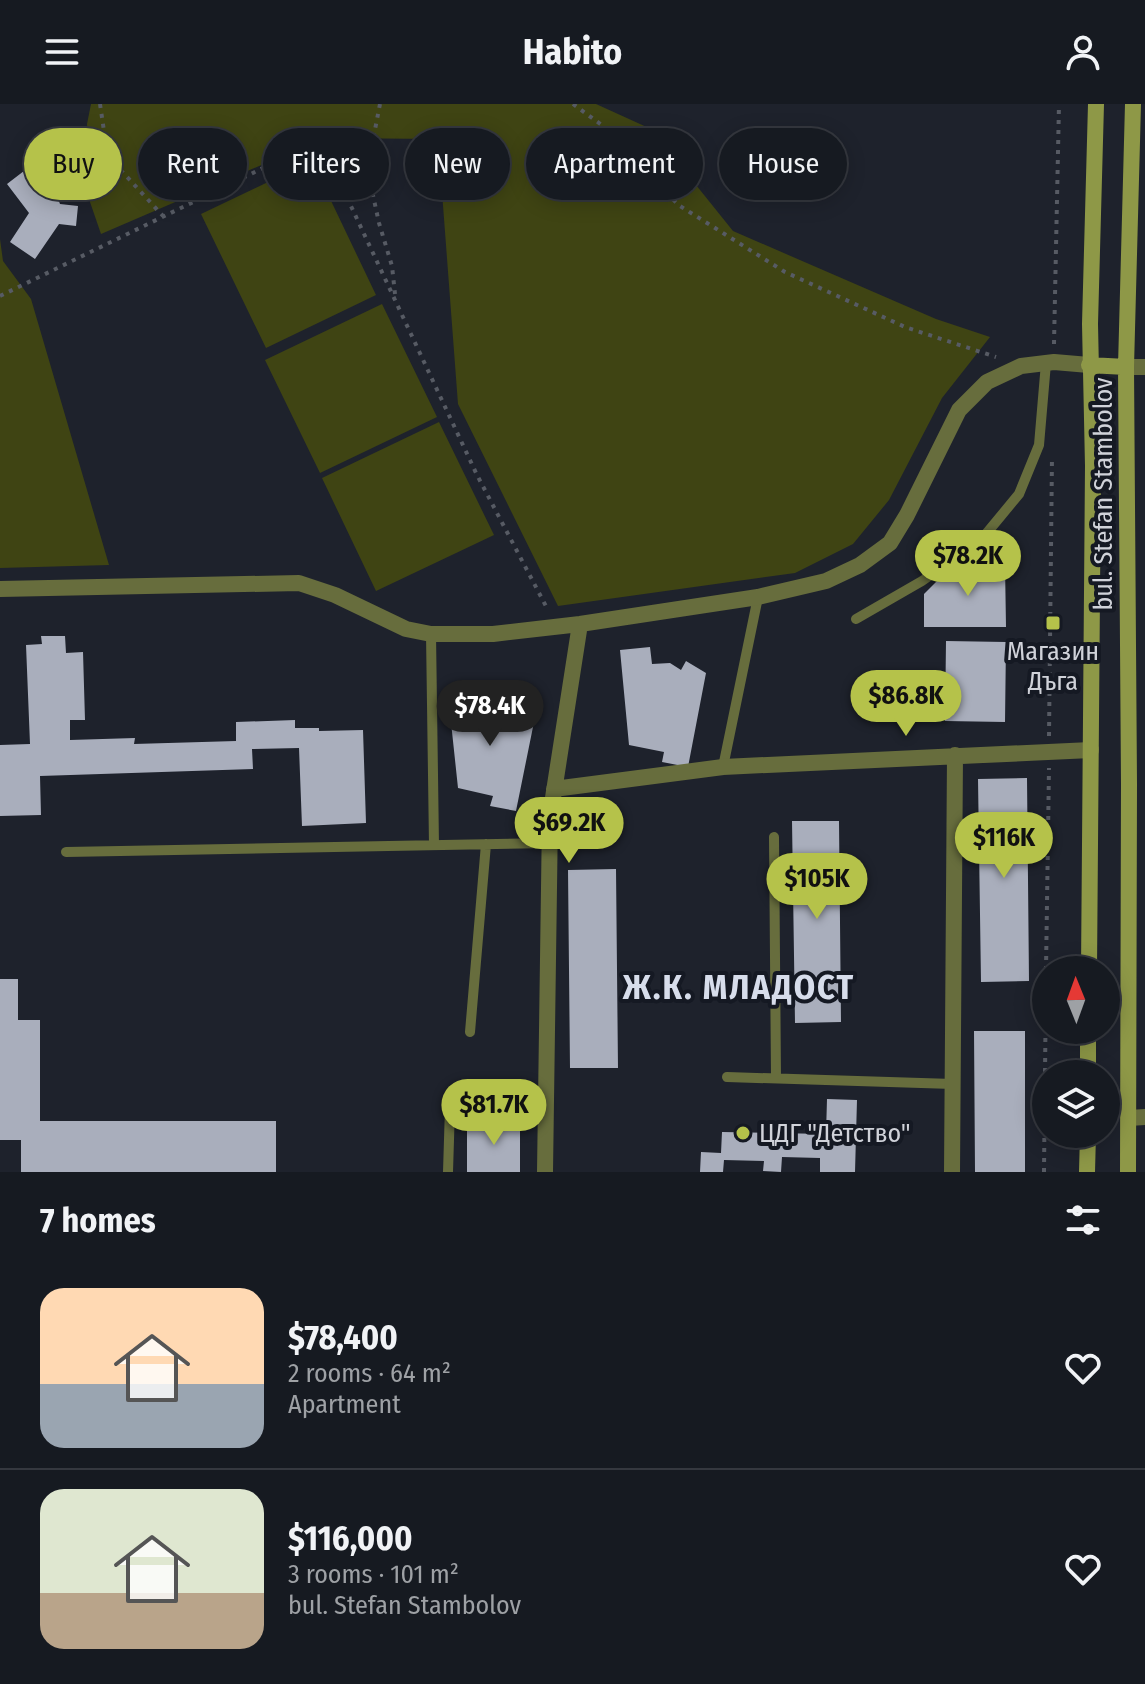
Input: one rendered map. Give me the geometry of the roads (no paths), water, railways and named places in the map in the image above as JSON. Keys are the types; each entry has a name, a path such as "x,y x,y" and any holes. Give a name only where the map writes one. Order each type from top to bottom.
{"main road":[{"name":"bul. Stefan Stambolov","path":"1089,956 1093,466 1089,365 1096,104"},
{"name":"bul. Stefan Stambolov","path":"1128,1172 1137,1117 1129,768 1126,367 1133,104"},
{"path":"1089,365 1126,367"},
{"path":"1087,1172 1088,1148"}],"street":[{"path":"0,589 299,583 335,595 406,629 431,634 493,634 556,627 758,597 826,581 860,565 890,543 959,410 987,382 1021,366 1050,362 1089,365"},
{"path":"1126,367 1145,367"},
{"path":"545,1172 550,817 580,624"},
{"path":"554,789 723,767 1091,750"},
{"path":"952,1172 955,755"}],"lane":[{"path":"856,619 922,581 981,540 1019,494 1039,445 1050,362"},
{"path":"723,767 758,597"},
{"path":"431,634 434,845"},
{"path":"774,837 776,1078"},
{"path":"66,852 550,843"},
{"path":"470,1032 486,844"},
{"path":"727,1077 953,1084"},
{"path":"448,1172 450,1107 545,1105"}],"place":[{"name":"Магазин Дъга","path":"1053,623"},
{"name":"ЦДГ \"Детство\"","path":"743,1133"}],"district":[{"name":"Ж.К. МЛАДОСТ","path":"739,987"}]}
